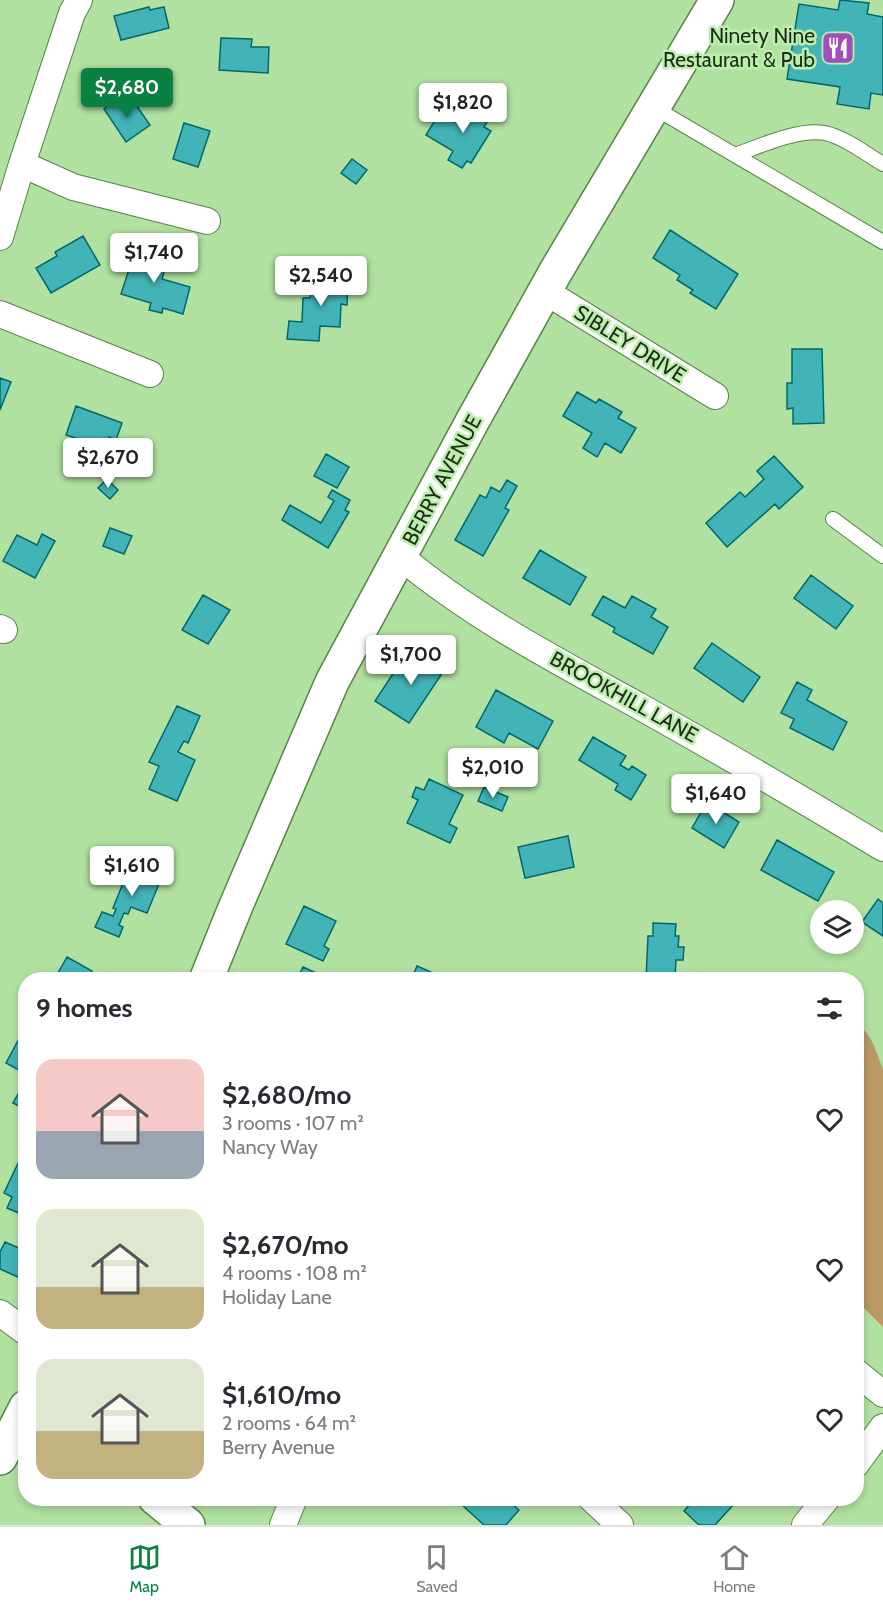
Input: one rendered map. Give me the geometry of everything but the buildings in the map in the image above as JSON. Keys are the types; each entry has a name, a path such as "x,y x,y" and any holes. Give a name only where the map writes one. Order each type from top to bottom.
{"street":[{"path":"0,237 72,13 79,0"},
{"name":"BERRY AVENUE","path":"209,972 332,682 473,420 717,0"},
{"path":"22,164 73,187 207,221"},
{"name":"SIBLEY DRIVE","path":"546,291 715,396"},
{"path":"0,315 150,374"},
{"name":"BROOKHILL LANE","path":"400,557 434,585 483,618 759,773 883,848"},
{"path":"0,1313 18,1326"},
{"path":"864,1379 883,1394"},
{"path":"0,1458 18,1423"},
{"path":"864,1453 883,1427"},
{"path":"165,1506 188,1525"},
{"path":"283,1525 291,1506"},
{"path":"600,1506 620,1525"},
{"path":"805,1525 820,1506"}],"lane":[{"path":"653,107 883,242"},
{"path":"735,155 795,135 826,133 852,145 883,164"},
{"path":"833,519 883,556"}],"shaded area":[{"path":"864,1030 876,1050 883,1069 883,1327 864,1308"}],"place":[{"name":"Ninety Nine Restaurant & Pub","path":"838,48"}]}
